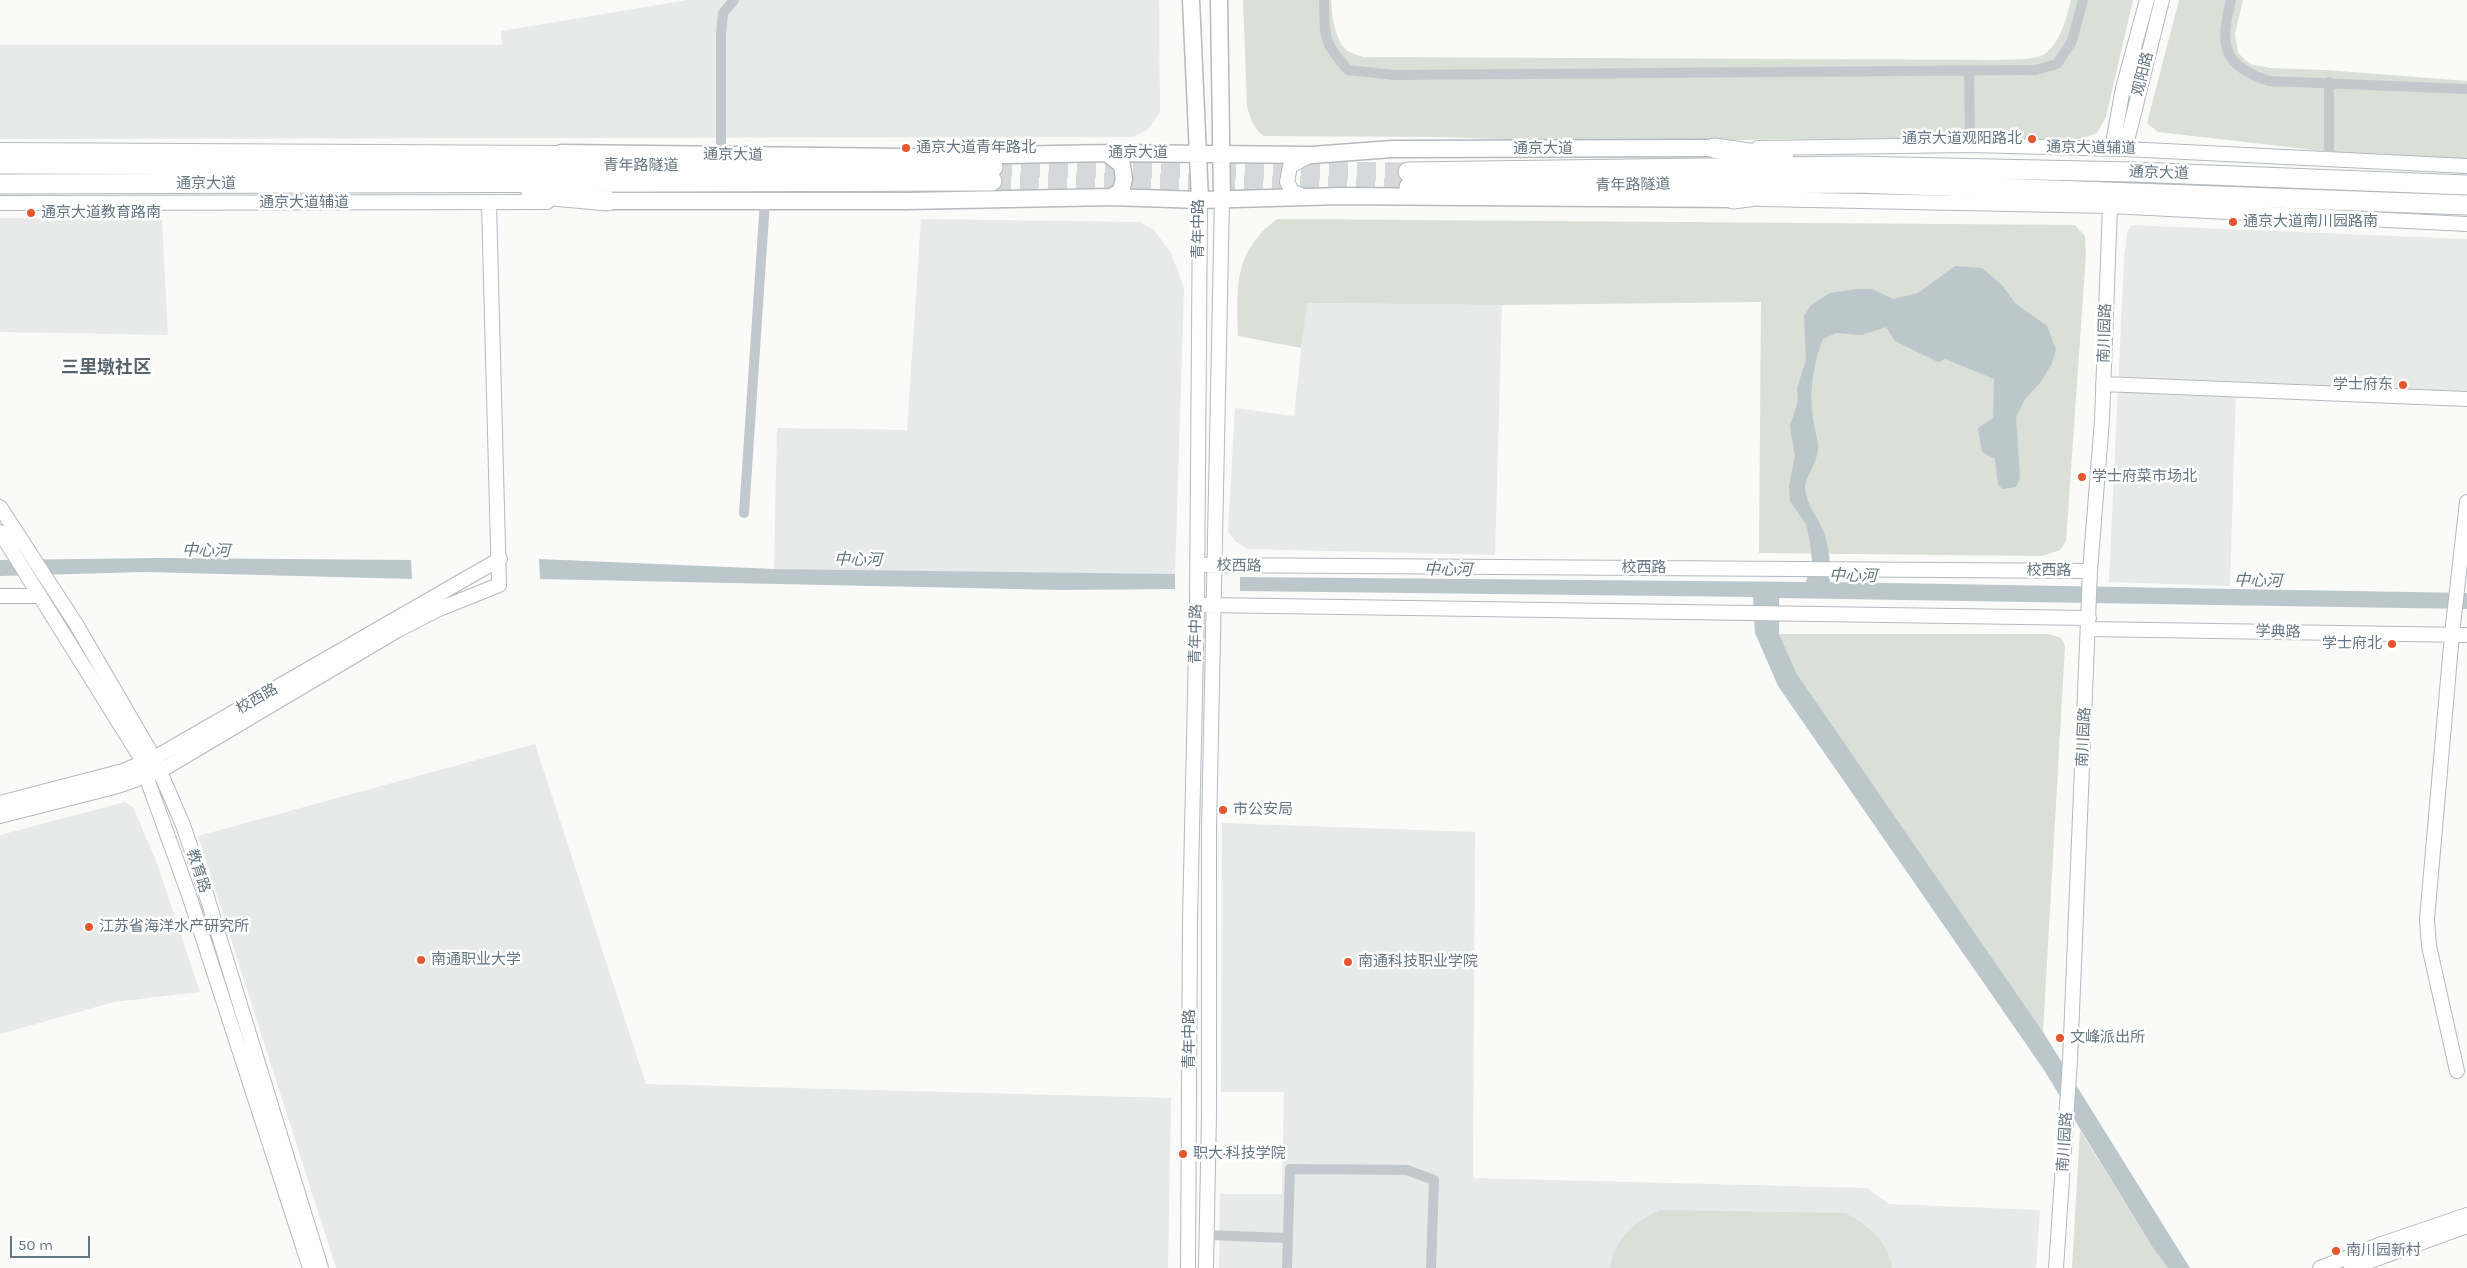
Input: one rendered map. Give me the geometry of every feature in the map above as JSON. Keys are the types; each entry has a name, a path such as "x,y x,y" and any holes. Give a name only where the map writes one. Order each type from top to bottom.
{"highway":[{"path":"1714,148 1854,175"},
{"path":"409,164 561,153"},
{"name":"通京大道","path":"0,164 409,164"},
{"name":"青年路隧道","path":"409,164 993,174 412,184"},
{"name":"通京大道","path":"1854,175 2133,172 2467,185"},
{"path":"1733,199 1854,175"},
{"name":"青年路隧道","path":"1408,179 1854,175"},
{"name":"通京大道","path":"1854,175 2467,205"},
{"name":"通京大道","path":"0,184 412,184"},
{"path":"412,184 608,201"}],"main road":[{"name":"青年中路","path":"1192,0 1200,200"},
{"name":"青年中路","path":"1219,0 1223,153 1222,199"},
{"name":"通京大道","path":"561,153 906,157 1198,152 1312,155 1392,149 1714,148"},
{"path":"1107,153 1122,165 1124,179 1121,191 1112,197"},
{"path":"608,201 906,201 1112,197 1200,200 1303,196 1733,199"}],"street":[{"path":"721,155 721,34 723,13 734,0"},
{"path":"1324,0 1326,40 1348,70 1394,75 2036,70 2057,64 2072,41 2083,0"},
{"name":"观阳路","path":"2118,149 2123,88 2147,0"},
{"name":"观阳路","path":"2118,149 2162,0"},
{"path":"2231,0 2224,30 2227,50 2237,65 2251,75 2269,81 2467,89"},
{"path":"1969,71 1970,145"},
{"path":"2329,82 2329,159"},
{"name":"通京大道辅道","path":"1714,148 1970,145 2118,149 2467,166"},
{"path":"0,150 561,153"},
{"path":"1303,196 1292,191 1287,177 1290,166 1312,155"},
{"name":"青年中路","path":"1206,1268 1209,830 1222,199"},
{"path":"1733,199 2110,206 2467,224"},
{"name":"青年中路","path":"1188,1268 1190,920 1197,604 1200,200"},
{"name":"通京大道辅道","path":"0,204 489,204 608,201"},
{"path":"744,513 765,201"},
{"path":"489,204 500,559"},
{"name":"南川园路","path":"2056,1268 2070,1061 2090,576 2103,384 2110,206"},
{"path":"2103,384 2467,399"},
{"path":"2457,1071 2429,946 2427,919 2452,634 2467,502"},
{"name":"教育路","path":"0,507 76,624 183,825 203,884 302,1226 310,1268"},
{"name":"教育路","path":"0,532 38,596 151,767"},
{"name":"校西路","path":"0,803 123,771 151,767 396,631 439,609 499,585 500,559"},
{"name":"校西路","path":"0,816 118,786 500,559"},
{"name":"校西路","path":"1197,565 1832,569 2090,576"},
{"path":"0,596 38,596"},
{"path":"1197,604 1784,613 2089,620"},
{"name":"学典路","path":"2089,620 2467,635"},
{"path":"1287,1268 1290,1168 1407,1170 1434,1180 1431,1268"},
{"path":"2320,1268 2379,1245 2467,1215"},
{"name":"教育路","path":"302,1226 321,1268"},
{"path":"2351,1268 2467,1226"},
{"path":"1206,1235 1288,1238"}],"shaded area":[{"path":"687,0 1159,0 1160,113 1147,130 1133,137 0,139 0,45 502,45 501,31"},
{"path":"1243,0 1331,0 1334,26 1341,44 1351,53 1363,57 1999,60 2030,58 2042,56 2046,53 2060,35 2071,0 2133,0 2106,117 2097,133 2081,139 1785,139 1623,143 1441,137 1264,136 1253,123 1247,106"},
{"path":"2179,0 2243,0 2235,34 2238,53 2250,64 2270,68 2326,70 2467,81 2467,161 2350,154 2158,132 2147,123"},
{"path":"0,218 162,220 168,335 0,332"},
{"path":"921,219 1140,222 1154,230 1171,253 1184,288 1175,574 774,569 777,428 907,430"},
{"path":"1277,219 2075,225 2085,236 2086,254 2066,541 2060,550 2042,556 1759,553 1761,302 1502,305 1307,303 1301,348 1238,336 1238,286 1245,258 1252,245"},
{"path":"2131,225 2467,239 2467,399 2236,387 2230,586 2109,582 2124,258 2127,232"},
{"path":"1955,266 1982,268 2002,285 2015,303 2047,326 2056,350 2052,363 2041,382 2025,399 2016,417 2020,478 2016,487 2003,489 1998,485 1995,459 1982,452 1978,428 1993,418 1994,379 1945,359 1938,362 1895,341 1886,327 1862,335 1836,333 1823,339 1814,368 1812,388 1812,408 1818,444 1817,453 1805,488 1808,500 1826,539 1830,582 2467,593 2467,609 1779,598 1779,634 1797,674 2043,1032 2190,1268 2168,1268 2153,1248 2044,1070 1778,686 1755,633 1753,597 1240,591 1240,577 1806,582 1812,561 1810,542 1806,524 1790,501 1789,486 1795,456 1790,426 1798,401 1797,388 1806,360 1804,316 1811,305 1830,293 1872,289 1893,299 1918,293"},
{"path":"1306,303 1502,305 1495,555 1247,549 1235,541 1228,531 1235,408 1294,416"},
{"path":"160,558 411,560 412,579 146,572 0,576 0,560"},
{"path":"539,559 774,569 1175,574 1175,589 1063,590 540,579"},
{"path":"1779,634 2049,634 2061,638 2065,646 2043,1032 1797,674"},
{"name":"南通职业大学","path":"535,744 646,1084 1171,1098 1168,1268 336,1268 198,836"},
{"name":"江苏省海洋水产研究所","path":"125,802 133,807 157,863 200,992 114,1002 0,1034 0,835"},
{"name":"南通科技职业学院","path":"1222,823 1475,832 1473,1178 1867,1188 1889,1204 2040,1210 2036,1268 1219,1268 1220,1194 1282,1194 1284,1092 1221,1092"},
{"path":"2080,1130 2153,1248 2168,1268 2072,1268"},
{"path":"1660,1210 1845,1213 1861,1222 1875,1234 1890,1258 1892,1268 1610,1268 1616,1248 1627,1232 1642,1220"}],"tunnel":[{"path":"993,167 1408,172"},
{"path":"992,181 1409,187"}],"place":[{"name":"通京大道观阳路北","path":"2032,139"},
{"name":"通京大道青年路北","path":"906,148"},
{"name":"通京大道教育路南","path":"31,213"},
{"name":"通京大道南川园路南","path":"2233,222"},
{"name":"学士府东","path":"2403,385"},
{"name":"学士府菜市场北","path":"2082,477"},
{"name":"学士府北","path":"2392,644"},
{"name":"市公安局","path":"1223,810"},
{"name":"江苏省海洋水产研究所","path":"89,927"},
{"name":"南通职业大学","path":"421,960"},
{"name":"南通科技职业学院","path":"1348,962"},
{"name":"文峰派出所","path":"2060,1038"},
{"name":"职大·科技学院","path":"1183,1154"},
{"name":"南川园新村","path":"2336,1251"}],"district":[{"name":"三里墩社区","path":"106,368"}],"water label":[{"name":"中心河","path":"206,551"},
{"name":"中心河","path":"858,560"},
{"name":"中心河","path":"1448,570"},
{"name":"中心河","path":"1853,576"},
{"name":"中心河","path":"2258,581"}]}
